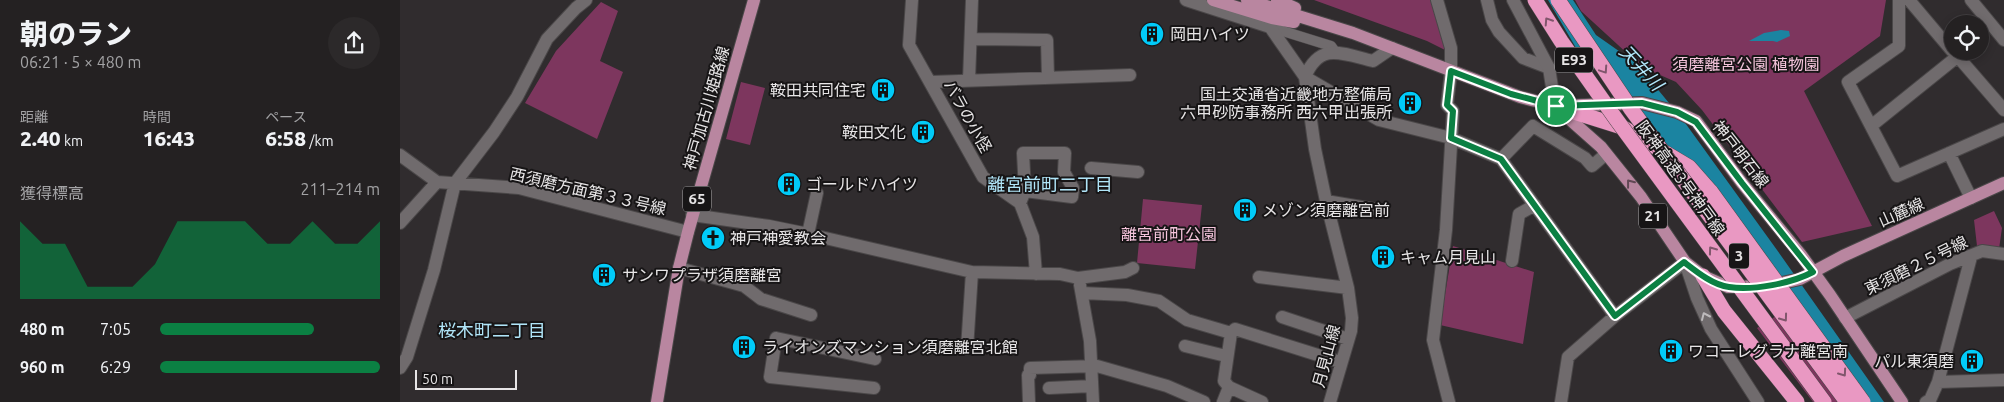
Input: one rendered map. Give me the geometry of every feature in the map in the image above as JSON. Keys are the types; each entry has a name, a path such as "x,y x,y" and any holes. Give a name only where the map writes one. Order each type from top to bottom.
{"highway":[{"name":"E93","path":"1535,0 1561,41 1616,119"},
{"name":"E93","path":"1558,0 1631,110"},
{"path":"1556,106 1622,127 1690,167 1711,192 1863,402"},
{"name":"阪神高速3号神戸線","path":"1631,110 1846,402"},
{"name":"阪神高速3号神戸線","path":"1616,119 1824,402"},
{"path":"1703,276 1724,311 1797,402"}],"main road":[{"name":"神戸加古川姫路線","path":"657,402 679,268 692,215 754,0"},
{"path":"1213,0 1272,18 1353,33"},
{"name":"神戸明石線","path":"1247,0 1353,33 1511,94 1556,106 1646,104 1671,111 1696,122 1813,272 1902,402"},
{"path":"1277,0 1353,33"},
{"name":"神戸明石線","path":"1556,106 1601,147 1641,197 1684,262 1703,276 1728,287 1770,286 1800,279 1813,272"},
{"name":"山麓線","path":"1813,272 1843,256 2004,183"}],"street":[{"path":"400,368 407,357 434,270 455,183 494,132 517,97 547,39 586,0"},
{"name":"バラの小怪","path":"912,0 909,45 984,177 1020,203"},
{"path":"969,80 972,0"},
{"path":"1186,0 1331,46 1336,53"},
{"path":"1436,0 1451,48 1451,71 1447,105 1453,111 1446,230 1432,340 1449,402"},
{"path":"1487,0 1492,20 1499,32 1523,58 1549,68"},
{"path":"1514,0 1549,68 1556,106"},
{"path":"1899,0 1899,46 1848,82 1897,176 2004,128"},
{"path":"1909,0 1944,41"},
{"path":"1970,0 2000,25 2004,40"},
{"path":"1270,27 1305,77 1379,120 1451,138 1501,159 1615,316"},
{"path":"971,40 1047,40 1048,78"},
{"path":"1305,77 1316,58 1336,53 1373,61 1392,48"},
{"path":"1871,126 1946,60"},
{"path":"1960,60 2004,110"},
{"path":"930,82 1130,75"},
{"name":"月見山線","path":"1305,77 1315,149 1348,288 1352,318 1348,340 1340,362 1330,402"},
{"path":"1501,159 1533,126 1586,158 1592,166 1606,154"},
{"path":"1025,191 1072,197 1073,188 1064,172 1065,153 1022,153 1025,191 1020,203 1033,237 1036,274"},
{"path":"1949,153 1970,198"},
{"path":"400,155 437,182 400,223"},
{"path":"1090,168 1138,172"},
{"name":"西須磨方面第３３号線","path":"437,182 520,188 688,232"},
{"path":"808,234 817,192"},
{"path":"1326,201 1373,209"},
{"path":"1512,261 1519,214 1535,205"},
{"path":"692,215 808,234 972,272 1060,274 1078,278 1125,272 1133,268"},
{"name":"東須磨２５号線","path":"1845,318 1950,264 1982,251 2004,254"},
{"path":"1926,402 1930,400 1938,382 1971,256"},
{"path":"1561,402 1568,357 1615,316 1684,262 1697,298 1711,328 1758,402"},
{"path":"679,268 744,286 761,299 811,315"},
{"path":"967,349 972,272"},
{"path":"1259,276 1348,288"},
{"path":"1078,278 1090,341 1093,402"},
{"path":"1082,293 1127,295 1153,299 1165,304 1187,320 1231,333"},
{"path":"1282,317 1348,340"},
{"path":"1262,402 1229,387 1224,381 1226,356 1231,333 1235,329 1340,362"},
{"path":"874,388 770,377 776,338 875,359"},
{"path":"1185,346 1226,356"},
{"path":"1029,402 1028,374 1030,375 1030,368 1091,366 1134,376 1204,402"},
{"path":"1938,382 2004,380"},
{"path":"1049,388 1092,386"},
{"path":"1223,402 1229,387"}],"green space":[{"path":"1314,0 1432,0 1445,50 1427,41"},
{"name":"須磨離宮公園 植物園","path":"1575,0 1886,0 1880,36 1804,91 1872,226 1802,242 1702,110 1676,82 1642,67 1581,11"},
{"path":"601,2 618,11 600,61 623,72 597,139 525,103 556,51"},
{"path":"741,82 765,88 750,145 726,139"},
{"name":"離宮前町公園","path":"1143,199 1202,205 1195,269 1137,263"},
{"path":"1994,211 2002,228 1999,249 1977,246 1974,220"},
{"path":"1453,246 1534,272 1523,344 1440,325"},
{"path":"1787,309 1854,402 1813,402 1757,328"}],"water":[{"path":"1548,0 1573,0 1596,35 1636,63 1683,120 1884,402 1856,402 1756,263 1647,118 1616,83 1579,53"},
{"path":"1781,30 1789,31 1790,36 1777,42 1749,41 1764,33"}],"place":[{"name":"岡田ハイツ","path":"1152,34"},
{"name":"鞍田共同住宅","path":"883,90"},
{"name":"国土交通省近畿地方整備局 六甲砂防事務所 西六甲出張所","path":"1410,103"},
{"name":"鞍田文化","path":"923,132"},
{"name":"ゴールドハイツ","path":"789,184"},
{"name":"メゾン須磨離宮前","path":"1245,210"},
{"name":"神戸神愛教会","path":"713,238"},
{"name":"キャム月見山","path":"1383,257"},
{"name":"サンワプラザ須磨離宮","path":"604,275"},
{"name":"ライオンズマンション須磨離宮北館","path":"744,347"},
{"name":"ワコーレグラナ離宮南","path":"1671,351"},
{"name":"パル東須磨","path":"1972,361"}],"district":[{"name":"離宮前町二丁目","path":"1050,185"},
{"name":"桜木町二丁目","path":"492,331"}],"route":[{"path":"1451,71 1520,97 1556,106 1642,103 1677,112 1696,122 1813,272 1800,279 1770,286 1728,287 1703,276 1684,262 1615,316 1501,159 1451,138 1453,111 1447,105 1451,71"}],"water label":[{"name":"天井川","path":"1641,68"}]}
